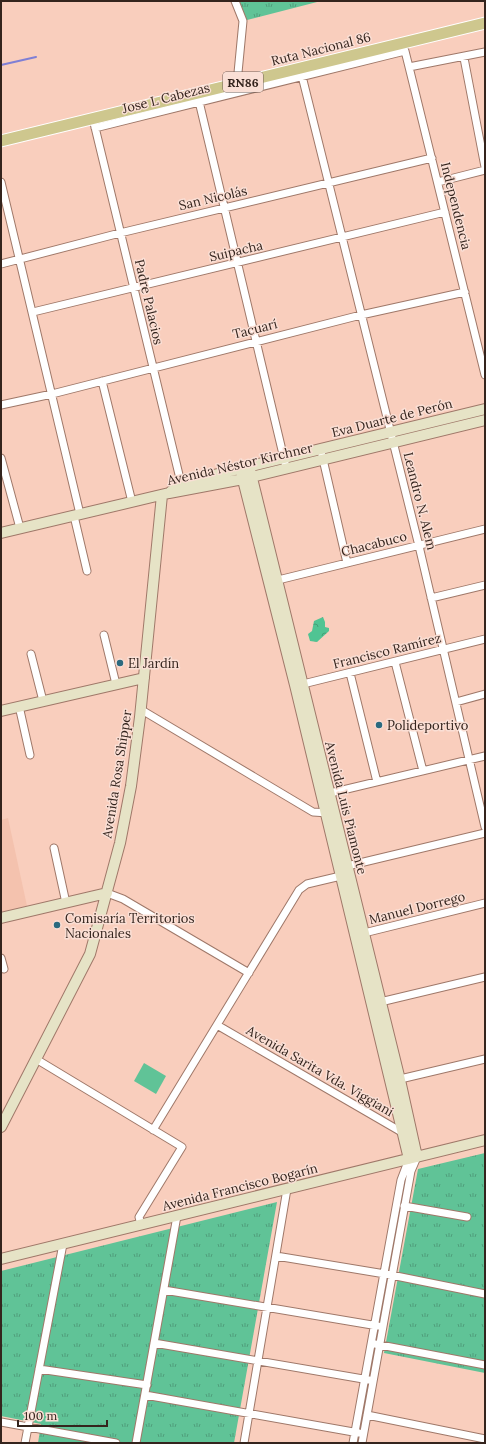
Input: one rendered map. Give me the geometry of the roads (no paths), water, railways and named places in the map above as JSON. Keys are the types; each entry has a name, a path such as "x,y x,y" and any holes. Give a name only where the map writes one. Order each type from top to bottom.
{"main road":[{"name":"Ruta Nacional 86","path":"1,141 94,123 198,97 237,83 301,72 403,47 485,23"}],"street":[{"path":"235,1 243,21 237,83"},
{"name":"Independencia","path":"403,47 410,67 485,375"},
{"path":"410,67 464,58 485,52"},
{"path":"464,58 485,167"},
{"name":"Jose L Cabezas","path":"198,97 301,72"},
{"name":"Leandro N. Alem","path":"301,72 419,546 485,827"},
{"path":"198,97 285,462"},
{"name":"Padre Palacios","path":"94,123 182,487"},
{"name":"San Nicolás","path":"1,264 120,233 432,158"},
{"path":"438,182 485,170"},
{"path":"1,182 52,394 87,571"},
{"name":"Suipacha","path":"32,312 445,212"},
{"name":"Tacuarí","path":"1,405 52,394 361,315 465,292"},
{"path":"102,381 132,502"},
{"name":"Eva Duarte de Perón","path":"165,494 182,487 391,437 485,410"},
{"path":"391,437 485,420"},
{"path":"322,454 347,563"},
{"path":"1,458 20,528"},
{"name":"Avenida Luis Piamonte","path":"246,472 396,1080 409,1134 413,1158"},
{"name":"Avenida Néstor Kirchner","path":"1,533 165,494"},
{"name":"Avenida Rosa Shipper","path":"2,1123 90,954 107,893 124,827 131,786 165,494"},
{"name":"Chacabuco","path":"273,582 485,529"},
{"path":"431,598 485,585"},
{"path":"104,635 116,684"},
{"name":"Francisco Ramírez","path":"299,685 485,639"},
{"path":"31,654 43,701"},
{"path":"395,662 423,771"},
{"path":"350,673 377,782"},
{"path":"1,710 144,678"},
{"path":"456,702 485,694"},
{"path":"19,706 30,755"},
{"path":"140,709 313,812 330,813"},
{"path":"325,795 485,756"},
{"path":"153,1130 299,890 308,884 344,871 485,832"},
{"path":"54,848 66,903"},
{"path":"1,918 107,893 123,899 249,973"},
{"name":"Manuel Dorrego","path":"360,934 485,903"},
{"path":"1,958 4,969"},
{"path":"376,1003 485,977"},
{"name":"Avenida Sarita Vda. Viggiani","path":"217,1025 409,1134"},
{"path":"36,1059 182,1147 139,1217 140,1225"},
{"path":"396,1080 485,1059"},
{"name":"Avenida Francisco Bogarín","path":"1,1259 485,1140"},
{"path":"353,1443 374,1325 404,1206 413,1158"},
{"path":"362,1443 382,1326 387,1275 401,1180 413,1158"},
{"path":"244,1443 287,1189"},
{"path":"404,1206 467,1217"},
{"path":"136,1443 177,1216"},
{"path":"25,1443 63,1244"},
{"path":"276,1256 485,1294"},
{"path":"164,1290 382,1326"},
{"path":"154,1344 373,1381"},
{"path":"371,1344 379,1344 485,1365"},
{"path":"39,1369 147,1385"},
{"path":"145,1395 364,1434"},
{"path":"367,1415 468,1440 485,1439"},
{"path":"1,1422 116,1443"}],"waterway":[{"path":"1,65 36,57"}],"place":[{"name":"El Jardín","path":"120,663"},
{"name":"Polideportivo","path":"379,725"},
{"name":"Comisaría Territorios Nacionales","path":"57,925"}]}
